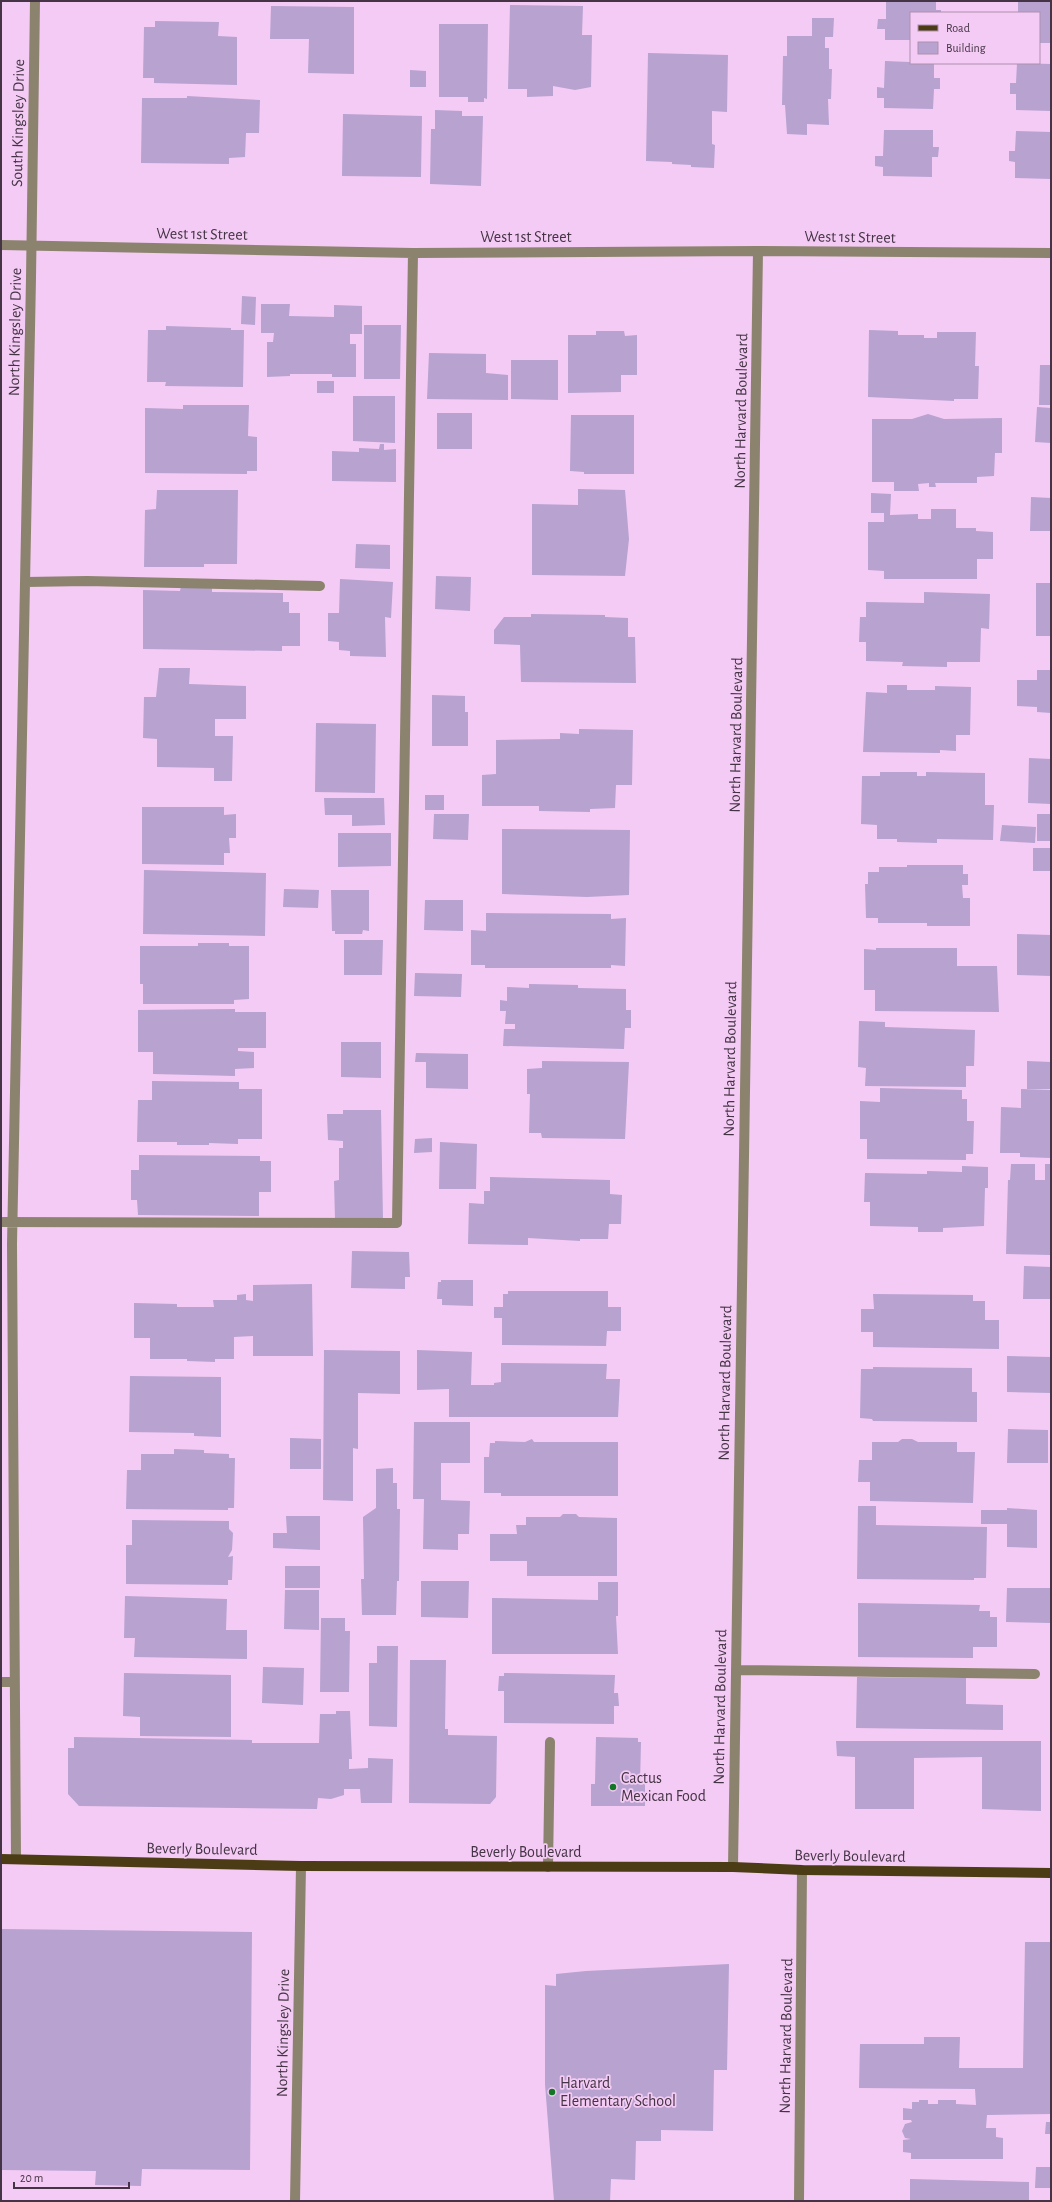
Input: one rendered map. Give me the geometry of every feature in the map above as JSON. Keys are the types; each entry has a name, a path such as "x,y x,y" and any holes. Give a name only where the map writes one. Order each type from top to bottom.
{"main road":[{"name":"Beverly Boulevard","path":"1,1859 300,1866 733,1867 802,1870 1051,1873"}],"street":[{"name":"South Kingsley Drive","path":"32,246 35,1"},
{"name":"West 1st Street","path":"1,245 413,253 758,251 1051,253"},
{"name":"North Kingsley Drive","path":"16,1859 13,1222 32,246"},
{"name":"North Harvard Boulevard","path":"733,1867 758,251"},
{"path":"1,1222 397,1223 413,253"},
{"path":"26,582 90,581 320,586"},
{"path":"736,1670 1035,1674"},
{"path":"1,1682 14,1682"},
{"path":"548,1867 550,1742"},
{"name":"North Kingsley Drive","path":"295,2201 300,1866"},
{"name":"North Harvard Boulevard","path":"799,2201 802,1870"}],"building":[{"path":"886,1 936,1 936,10 941,10 941,12 910,12 910,40 885,40 885,29 877,29 878,19 886,19"},
{"path":"1018,1 1051,1 1051,43 1040,43 1040,12 1018,12"},
{"path":"510,5 583,6 582,35 592,35 591,87 575,90 553,86 553,96 527,97 527,89 508,89"},
{"path":"271,6 354,7 354,74 308,73 309,39 270,39"},
{"path":"812,18 834,18 833,37 825,37 825,48 829,48 829,69 832,69 831,99 828,99 829,125 807,124 807,135 787,134 785,105 782,105 783,56 787,56 787,36 812,36"},
{"path":"155,21 219,22 218,36 237,37 237,85 154,83 154,78 143,78 144,27 155,27"},
{"path":"439,24 488,24 487,99 484,98 484,102 468,102 468,97 439,97"},
{"path":"648,53 728,55 727,112 712,111 712,144 715,145 714,168 691,167 691,165 672,164 672,162 646,161"},
{"path":"885,61 910,62 910,64 934,64 934,78 940,78 940,89 934,89 933,109 884,108 884,98 877,98 877,87 884,88"},
{"path":"1017,64 1051,64 1051,111 1016,110 1016,94 1010,94 1010,83 1016,83"},
{"path":"410,70 426,71 426,87 410,87"},
{"path":"187,96 260,100 259,133 246,133 245,157 229,158 229,164 141,163 142,98 187,98"},
{"path":"435,110 462,111 462,116 483,116 481,186 430,184 431,129 435,129"},
{"path":"343,114 422,116 421,177 342,176"},
{"path":"884,130 933,130 933,147 939,147 938,157 932,157 932,177 883,176 883,167 875,166 875,156 883,156"},
{"path":"1016,131 1051,132 1051,179 1015,178 1015,162 1009,161 1009,151 1015,151"},
{"path":"242,296 256,297 255,325 241,324"},
{"path":"261,304 290,304 289,316 334,317 334,305 362,306 362,334 350,334 350,344 356,344 356,377 332,377 332,374 290,374 290,376 267,377 267,342 273,342 274,333 261,333"},
{"path":"364,325 401,325 400,379 364,379"},
{"path":"166,326 231,328 231,330 244,330 243,387 165,386 166,382 147,382 148,330 166,330"},
{"path":"869,330 898,331 898,335 924,335 924,338 937,338 937,332 976,332 975,366 979,366 978,399 954,399 954,401 868,397"},
{"path":"596,331 624,331 625,336 637,335 637,375 621,375 621,392 568,393 568,335 596,335"},
{"path":"429,353 486,354 486,373 508,375 508,400 427,399"},
{"path":"511,360 558,360 558,400 511,399"},
{"path":"1040,365 1051,365 1051,405 1039,405"},
{"path":"317,381 334,381 334,393 317,393"},
{"path":"353,396 395,396 395,443 353,441"},
{"path":"183,405 249,405 248,436 257,437 257,471 247,471 247,474 145,473 145,408 183,409"},
{"path":"1037,407 1051,408 1051,443 1035,442"},
{"path":"437,413 472,413 472,449 437,449"},
{"path":"928,414 944,419 1002,418 1002,453 995,453 994,476 977,477 977,483 935,483 936,487 929,487 929,483 918,484 919,491 894,491 894,482 872,482 872,419 912,419"},
{"path":"571,415 634,415 634,474 584,474 584,472 570,471"},
{"path":"380,444 384,444 384,450 396,449 396,482 332,481 332,451 359,452 359,448 379,449"},
{"path":"578,489 625,490 629,539 625,576 532,575 532,504 578,505"},
{"path":"157,490 238,490 237,564 204,564 204,567 144,567 145,510 156,509"},
{"path":"871,493 891,494 890,515 918,514 918,519 931,519 931,509 956,509 956,528 976,528 976,531 993,532 993,559 977,559 977,579 884,579 884,571 868,570 868,522 884,522 884,513 871,513"},
{"path":"1031,497 1051,498 1051,531 1030,531"},
{"path":"356,544 390,545 390,569 355,568"},
{"path":"436,576 471,577 470,611 435,609"},
{"path":"340,579 393,582 391,618 385,617 386,657 350,656 350,651 339,650 339,642 328,641 328,613 339,613"},
{"path":"1036,583 1051,583 1051,636 1036,636"},
{"path":"181,586 212,586 212,592 283,593 283,602 289,602 289,613 300,613 300,646 282,646 282,651 143,649 143,590 180,591"},
{"path":"924,592 990,594 989,629 981,628 980,662 947,662 947,667 902,666 903,662 866,661 866,642 859,642 860,617 866,617 866,602 924,603"},
{"path":"531,614 605,615 605,617 628,618 628,637 635,637 636,683 521,682 520,645 494,644 494,630 504,617 531,617"},
{"path":"159,668 190,668 189,684 246,686 246,719 215,719 215,736 233,736 232,781 214,781 214,768 157,767 157,739 143,738 144,697 156,697"},
{"path":"1037,670 1051,670 1051,713 1037,712 1037,707 1017,706 1017,680 1037,680"},
{"path":"887,685 907,685 907,690 935,690 935,686 971,687 970,735 956,735 956,751 940,750 940,753 863,752 866,692 887,693"},
{"path":"432,695 465,696 465,712 468,712 468,746 432,746"},
{"path":"316,723 376,724 375,793 315,792"},
{"path":"579,729 633,730 632,785 616,785 615,808 590,809 590,812 539,811 539,806 482,806 482,775 496,774 496,740 560,739 560,733 579,734"},
{"path":"1029,758 1051,759 1051,804 1028,803"},
{"path":"880,772 917,772 917,776 926,776 926,772 985,773 985,805 994,805 993,840 937,839 937,843 897,842 897,839 877,839 877,825 861,824 862,776 880,776"},
{"path":"425,795 444,795 444,810 425,810"},
{"path":"324,798 384,798 385,825 352,826 352,815 325,815"},
{"path":"142,807 224,807 224,815 236,814 236,838 229,838 230,853 224,853 224,865 142,864"},
{"path":"434,814 469,814 468,840 433,839"},
{"path":"1037,814 1051,814 1051,841 1037,841"},
{"path":"1002,825 1036,827 1035,843 1000,841"},
{"path":"502,829 630,830 629,895 587,897 502,894"},
{"path":"338,833 391,833 391,866 338,867"},
{"path":"1033,848 1051,848 1051,871 1033,871"},
{"path":"907,865 963,865 963,874 968,874 968,885 962,885 963,898 970,898 970,926 927,926 927,923 878,923 878,918 866,918 865,884 868,884 868,872 879,872 879,867 907,867"},
{"path":"144,870 266,873 265,936 143,934"},
{"path":"284,889 319,890 318,908 283,907"},
{"path":"331,890 369,890 369,931 363,930 362,934 335,934 335,931 332,931"},
{"path":"425,900 463,900 463,931 424,930"},
{"path":"486,913 611,914 611,919 626,918 625,966 611,965 611,968 485,968 485,965 471,965 471,930 486,931"},
{"path":"1017,934 1051,935 1051,976 1017,975"},
{"path":"344,940 383,940 382,975 344,975"},
{"path":"198,943 229,943 229,946 249,946 249,999 234,1000 234,1004 143,1004 143,984 140,984 140,946 198,946"},
{"path":"876,948 957,948 957,966 997,966 999,1012 875,1011 875,990 864,990 864,949 876,950"},
{"path":"415,973 462,974 461,997 414,996"},
{"path":"529,984 578,985 578,988 626,989 626,1010 631,1010 631,1028 625,1028 624,1049 503,1046 504,1029 515,1029 515,1024 505,1024 506,1011 500,1011 500,1000 507,1001 507,987 529,988"},
{"path":"235,1009 235,1012 266,1012 266,1048 238,1048 238,1051 254,1052 254,1068 235,1069 235,1076 153,1074 153,1052 138,1052 138,1010"},
{"path":"859,1021 885,1022 885,1027 975,1030 974,1066 966,1066 966,1087 865,1086 866,1068 858,1067"},
{"path":"341,1042 381,1042 381,1078 341,1077"},
{"path":"416,1053 468,1054 468,1089 426,1088 426,1062 415,1062"},
{"path":"542,1061 629,1062 625,1139 542,1138 541,1133 529,1133 530,1094 527,1094 527,1069 542,1068"},
{"path":"1027,1061 1051,1062 1051,1089 1027,1089"},
{"path":"152,1081 239,1082 239,1089 262,1089 262,1139 238,1139 238,1144 209,1143 209,1145 177,1145 177,1142 137,1142 138,1100 152,1100"},
{"path":"880,1088 962,1090 962,1099 967,1099 967,1121 974,1121 973,1154 966,1154 966,1160 867,1159 867,1139 860,1139 860,1101 880,1102"},
{"path":"1021,1089 1051,1090 1051,1158 1020,1157 1020,1153 1000,1153 1001,1107 1021,1108"},
{"path":"343,1110 381,1110 383,1220 335,1219 334,1181 339,1180 339,1148 343,1148 343,1141 328,1140 327,1114 343,1114"},
{"path":"432,1138 432,1152 414,1153 415,1139"},
{"path":"440,1142 477,1144 476,1189 439,1189"},
{"path":"139,1155 260,1156 260,1161 271,1161 271,1192 259,1192 259,1216 138,1215 137,1200 131,1200 131,1170 139,1170"},
{"path":"1011,1164 1035,1164 1035,1180 1045,1180 1045,1164 1051,1164 1051,1255 1006,1254 1008,1180 1010,1180"},
{"path":"962,1166 988,1167 988,1188 985,1188 984,1226 943,1228 943,1232 918,1232 918,1227 870,1226 870,1202 864,1202 865,1173 927,1174 927,1171 962,1172"},
{"path":"490,1177 610,1180 610,1194 622,1195 621,1224 609,1224 608,1239 580,1239 580,1241 528,1238 528,1245 468,1244 469,1203 484,1204 484,1191 490,1191"},
{"path":"352,1251 409,1252 410,1277 405,1277 405,1289 351,1288"},
{"path":"1024,1266 1051,1267 1051,1299 1023,1299"},
{"path":"441,1280 473,1280 473,1306 442,1305 442,1299 437,1299 438,1282 441,1282"},
{"path":"312,1284 313,1356 253,1356 253,1336 234,1337 234,1359 215,1359 215,1362 187,1361 187,1359 150,1359 150,1338 134,1338 134,1303 177,1304 177,1307 214,1307 213,1300 237,1300 237,1295 246,1294 246,1300 253,1301 253,1285"},
{"path":"508,1291 608,1291 608,1307 621,1307 621,1331 607,1331 606,1346 502,1345 502,1318 494,1318 494,1307 503,1307 503,1294 508,1294"},
{"path":"873,1294 973,1295 973,1301 985,1301 985,1320 999,1320 999,1349 873,1347 873,1332 861,1332 861,1309 874,1309"},
{"path":"324,1350 400,1351 400,1394 358,1393 358,1449 353,1448 353,1501 323,1500"},
{"path":"417,1350 472,1352 471,1385 494,1385 494,1383 501,1382 501,1363 607,1364 606,1379 620,1379 618,1417 449,1417 449,1389 417,1390"},
{"path":"1007,1356 1051,1357 1051,1393 1007,1392"},
{"path":"873,1367 972,1368 972,1392 977,1392 977,1422 873,1421 872,1419 860,1418 861,1369 873,1369"},
{"path":"130,1376 221,1377 221,1437 194,1436 194,1433 129,1432"},
{"path":"414,1422 470,1422 470,1463 441,1463 441,1500 470,1501 469,1534 458,1534 458,1550 423,1549 424,1499 413,1499"},
{"path":"1008,1429 1048,1430 1048,1463 1007,1463"},
{"path":"290,1438 321,1439 321,1469 290,1469"},
{"path":"532,1439 534,1442 618,1442 618,1496 501,1496 501,1493 484,1493 484,1457 489,1457 490,1443 495,1443 495,1441 525,1442"},
{"path":"902,1439 912,1439 918,1442 957,1442 957,1452 975,1452 973,1503 870,1501 870,1482 858,1482 859,1460 872,1460 872,1442 898,1442"},
{"path":"174,1449 204,1450 204,1453 229,1454 229,1458 235,1458 234,1508 228,1508 228,1510 126,1509 127,1470 141,1470 141,1454 174,1454"},
{"path":"393,1468 393,1483 397,1483 397,1509 400,1509 399,1581 397,1581 396,1615 362,1615 361,1579 364,1579 363,1517 376,1508 376,1469"},
{"path":"858,1506 876,1506 876,1525 987,1527 986,1578 974,1578 974,1580 857,1579"},
{"path":"1007,1508 1037,1510 1037,1548 1007,1547 1007,1524 981,1524 981,1510 1007,1510"},
{"path":"563,1514 576,1514 579,1517 617,1518 617,1576 527,1576 527,1561 490,1561 490,1534 517,1534 516,1525 526,1525 526,1517 560,1517"},
{"path":"286,1516 320,1516 320,1550 273,1548 273,1533 287,1533"},
{"path":"132,1520 229,1521 229,1529 233,1533 232,1550 228,1557 233,1556 232,1580 228,1580 228,1585 126,1584 126,1545 132,1545"},
{"path":"285,1566 320,1566 320,1588 285,1588"},
{"path":"421,1581 469,1581 468,1618 421,1617"},
{"path":"598,1582 618,1582 618,1616 616,1616 618,1654 492,1654 492,1598 598,1600"},
{"path":"1007,1588 1050,1588 1050,1623 1006,1622"},
{"path":"285,1590 319,1590 319,1630 284,1629"},
{"path":"125,1596 227,1599 226,1630 247,1630 247,1659 134,1657 135,1638 124,1638"},
{"path":"858,1603 980,1605 979,1611 990,1611 990,1617 997,1617 997,1647 973,1647 973,1658 858,1657"},
{"path":"321,1618 345,1618 345,1631 350,1631 349,1692 320,1692"},
{"path":"377,1646 398,1646 397,1727 369,1726 369,1663 377,1663"},
{"path":"410,1660 446,1660 445,1729 448,1729 448,1735 497,1736 496,1797 490,1804 409,1803"},
{"path":"263,1667 304,1668 303,1705 262,1703"},
{"path":"124,1673 231,1675 231,1737 140,1736 140,1717 123,1716"},
{"path":"504,1673 615,1675 614,1693 618,1693 619,1706 614,1706 614,1724 504,1723 504,1691 498,1691 499,1676 504,1676"},
{"path":"857,1677 966,1678 966,1704 1003,1705 1003,1730 856,1728"},
{"path":"336,1711 350,1711 352,1759 349,1759 349,1769 368,1768 368,1758 393,1759 392,1803 361,1803 360,1789 344,1789 344,1795 331,1799 318,1798 317,1809 79,1806 68,1794 68,1748 74,1748 74,1737 252,1740 252,1743 319,1743 320,1714 336,1714"},
{"path":"596,1737 638,1738 638,1742 641,1742 640,1784 645,1784 645,1806 591,1806 591,1784 595,1784"},
{"path":"836,1741 1041,1741 1041,1811 982,1809 982,1757 914,1758 914,1809 855,1809 855,1757 837,1756"},
{"path":"1,1929 252,1932 250,2170 142,2169 141,2186 95,2185 96,2171 1,2170"},
{"path":"1025,1942 1051,1942 1051,2114 987,2115 986,2128 996,2128 996,2137 1003,2138 1003,2159 911,2159 911,2153 903,2152 903,2140 911,2139 905,2138 902,2131 905,2124 912,2122 911,2120 903,2120 903,2108 912,2109 912,2102 919,2102 919,2100 928,2100 928,2104 938,2104 938,2100 956,2100 956,2104 976,2105 975,2089 859,2088 860,2044 924,2044 924,2037 960,2037 959,2068 1023,2068"},
{"path":"729,1964 727,2070 714,2070 713,2131 661,2130 661,2141 636,2141 635,2180 611,2179 610,2201 554,2201 545,2084 545,1985 556,1986 556,1974 586,1971"},
{"path":"1046,2122 1051,2122 1051,2134 1045,2134"},
{"path":"1036,2167 1051,2167 1051,2188 1035,2188"},
{"path":"910,2179 1029,2182 1029,2201 910,2201"}],"place":[{"name":"Cactus Mexican Food","path":"613,1787"},
{"name":"Harvard Elementary School","path":"552,2092"}]}
